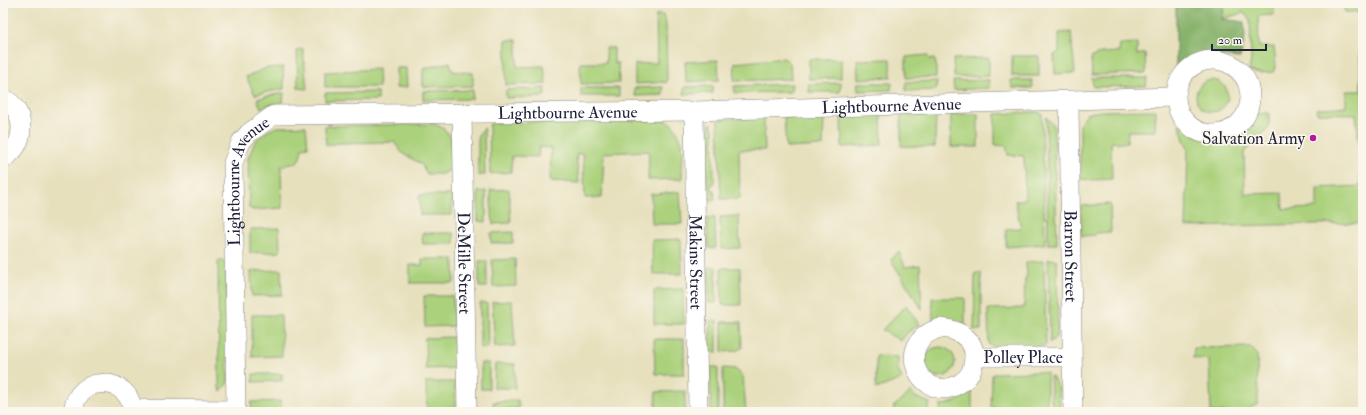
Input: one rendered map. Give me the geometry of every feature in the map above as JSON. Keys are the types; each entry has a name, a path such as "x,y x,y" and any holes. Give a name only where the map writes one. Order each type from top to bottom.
{"street":[{"name":"Lightbourne Avenue","path":"236,411 233,163 241,142 251,130 274,115 694,111 1175,97"},
{"path":"3,98 15,108 20,118 21,130 15,148 3,158"},
{"name":"Barron Street","path":"1069,101 1073,412"},
{"name":"Makins Street","path":"694,111 698,412"},
{"name":"DeMille Street","path":"462,113 467,412"},
{"name":"Polley Place","path":"974,357 1072,357"},
{"path":"73,412 75,400 84,389 92,385 102,383 117,387 125,393 132,411 236,411"}],"green space":[{"path":"1176,3 1224,3 1222,19 1244,22 1245,37 1240,58 1206,55 1176,70"},
{"path":"1225,3 1274,3 1274,15 1258,16 1259,47 1274,47 1276,66 1273,72 1261,73 1249,71 1251,60 1250,19 1243,13 1222,19"},
{"path":"1343,3 1363,3 1363,223 1186,227 1188,148 1179,123 1188,131 1199,137 1205,139 1218,139 1236,132 1245,124 1251,114 1269,113 1269,128 1244,152 1245,194 1282,193 1283,209 1317,208 1317,188 1360,186 1360,155 1356,114 1317,113 1316,109 1346,106 1346,91 1361,91 1358,12 1345,12"},
{"path":"656,15 663,15 666,24 667,82 635,84 635,64 657,63"},
{"path":"1071,32 1075,73 1055,74 1054,55 1059,52 1059,33"},
{"path":"506,40 517,40 517,67 544,66 546,84 506,85"},
{"path":"1137,43 1137,55 1145,53 1146,73 1092,75 1091,58 1101,53 1119,52 1120,44"},
{"path":"606,48 614,48 614,63 618,63 619,83 581,84 580,63 606,63"},
{"path":"303,49 307,89 298,88 297,50"},
{"path":"927,55 929,59 934,59 936,63 936,77 906,78 906,57"},
{"path":"1012,56 1039,56 1039,76 1012,76"},
{"path":"784,58 790,63 791,79 734,81 735,63"},
{"path":"989,58 989,76 954,77 953,59"},
{"path":"809,59 841,59 841,78 809,79"},
{"path":"890,59 891,77 858,79 857,60"},
{"path":"718,60 719,80 686,82 685,62"},
{"path":"450,62 452,71 473,73 473,86 423,87 423,69"},
{"path":"283,67 284,89 255,95 246,77 266,68"},
{"path":"396,68 406,68 407,87 396,88"},
{"path":"378,69 379,87 325,87 325,72"},
{"path":"1092,78 1147,78 1146,86 1093,87"},
{"path":"989,80 989,88 954,90 953,81"},
{"path":"1011,80 1032,80 1032,88 1012,88"},
{"path":"1209,80 1215,80 1225,87 1228,96 1227,102 1221,109 1215,112 1209,112 1199,105 1196,99 1196,93 1203,83"},
{"path":"937,81 936,90 906,91 906,82"},
{"path":"841,83 840,92 809,92 809,84"},
{"path":"857,83 892,83 891,90 858,91"},
{"path":"792,84 791,92 735,93 734,86"},
{"path":"713,86 713,93 684,94 684,87"},
{"path":"663,87 663,95 635,96 634,88"},
{"path":"546,88 545,95 541,97 506,98 506,90"},
{"path":"581,88 619,88 619,96 581,96"},
{"path":"473,90 472,99 423,100 423,91"},
{"path":"378,92 378,100 325,101 325,93"},
{"path":"284,93 283,102 261,108 257,99 272,95"},
{"path":"1156,110 1155,131 1128,131 1127,143 1111,142 1112,179 1080,179 1080,124 1087,114 1100,111"},
{"path":"1037,112 1042,114 1045,244 1006,247 1006,229 1021,228 1015,201 1025,199 1024,156 1008,155 1006,146 995,145 995,114"},
{"path":"951,114 978,114 978,147 951,147"},
{"path":"881,115 882,145 842,147 841,116"},
{"path":"901,115 936,115 935,147 901,146"},
{"path":"784,117 824,117 823,146 786,148"},
{"path":"1046,117 1053,124 1054,131 1057,244 1048,244"},
{"path":"735,118 764,118 765,150 739,150 740,199 721,199 718,120"},
{"path":"666,120 678,132 681,139 683,154 682,179 648,180 649,151 604,153 602,198 585,198 583,154 576,154 579,183 550,181 551,148 539,147 538,157 512,156 511,172 490,174 489,125 492,123"},
{"path":"711,123 713,130 714,184 711,184 711,190 714,190 715,200 707,199 705,138"},
{"path":"434,124 447,132 452,142 452,169 443,174 427,174 421,164 402,153 394,142 341,143 326,145 325,126"},
{"path":"306,126 308,147 302,148 300,158 296,163 281,166 282,208 253,210 249,208 248,159 254,144 259,137 277,127"},
{"path":"484,128 485,175 478,175 478,135"},
{"path":"509,189 511,223 493,224 490,190"},
{"path":"486,191 486,222 478,221 478,192"},
{"path":"680,192 682,224 652,224 651,194"},
{"path":"419,195 452,195 452,215 420,215"},
{"path":"1110,204 1111,232 1081,236 1081,206"},
{"path":"739,216 740,248 721,249 720,217"},
{"path":"707,218 715,218 716,248 708,248"},
{"path":"279,228 280,252 250,253 250,229"},
{"path":"513,232 513,243 491,243 491,233"},
{"path":"422,233 454,233 454,244 423,244"},
{"path":"681,239 682,274 653,274 652,240"},
{"path":"899,251 905,267 920,265 922,309 891,260"},
{"path":"422,259 454,259 454,283 410,283 410,265 422,265"},
{"path":"515,259 516,286 493,287 492,260"},
{"path":"1048,259 1057,260 1058,330 1056,337 1050,343"},
{"path":"218,261 226,261 228,382 221,392 219,388"},
{"path":"479,261 487,261 487,287 479,287"},
{"path":"1044,261 1046,345 1032,348 1017,348 989,345 988,309 1024,308 1025,278 1027,277 1026,262"},
{"path":"708,267 716,267 716,303 709,303"},
{"path":"721,268 740,268 741,305 722,305"},
{"path":"281,270 282,295 252,296 251,271"},
{"path":"975,273 981,273 981,330 974,330"},
{"path":"683,289 684,324 654,324 654,290"},
{"path":"424,296 453,296 454,326 425,327"},
{"path":"932,298 965,298 965,327 946,320 933,320"},
{"path":"512,301 515,346 495,347 492,302"},
{"path":"480,303 487,303 488,348 480,348"},
{"path":"906,305 919,324 907,333 901,341 882,330"},
{"path":"252,315 281,315 282,356 252,357"},
{"path":"710,321 717,321 717,352 710,352"},
{"path":"722,322 741,322 742,348 735,351 722,352"},
{"path":"454,337 455,368 426,369 425,338"},
{"path":"654,339 684,339 684,374 655,374"},
{"path":"940,347 951,351 955,362 951,373 940,377 929,373 925,362 929,351"},
{"path":"1250,347 1257,354 1258,404 1241,412 1211,412 1209,360 1193,358 1194,348"},
{"path":"876,356 898,357 898,370 902,379 876,389"},
{"path":"481,363 489,363 489,389 481,389"},
{"path":"495,364 515,364 515,388 494,388"},
{"path":"710,367 718,367 718,412 711,412"},
{"path":"723,368 735,369 743,376 746,412 723,412"},
{"path":"996,373 1047,373 1047,412 1015,412 1000,408 991,408 992,375"},
{"path":"253,374 282,374 282,381 253,382"},
{"path":"1050,376 1059,389 1060,412 1052,412"},
{"path":"426,382 455,382 456,412 427,412"},
{"path":"685,391 685,412 656,412 656,392"},
{"path":"972,391 972,412 940,412 941,405 958,401"},
{"path":"911,392 915,397 930,403 927,412 898,412 893,407"},
{"path":"518,400 519,408 494,410 493,402"},
{"path":"281,401 281,412 252,412 251,402"}],"place":[{"name":"Salvation Army","path":"1313,138"}]}
